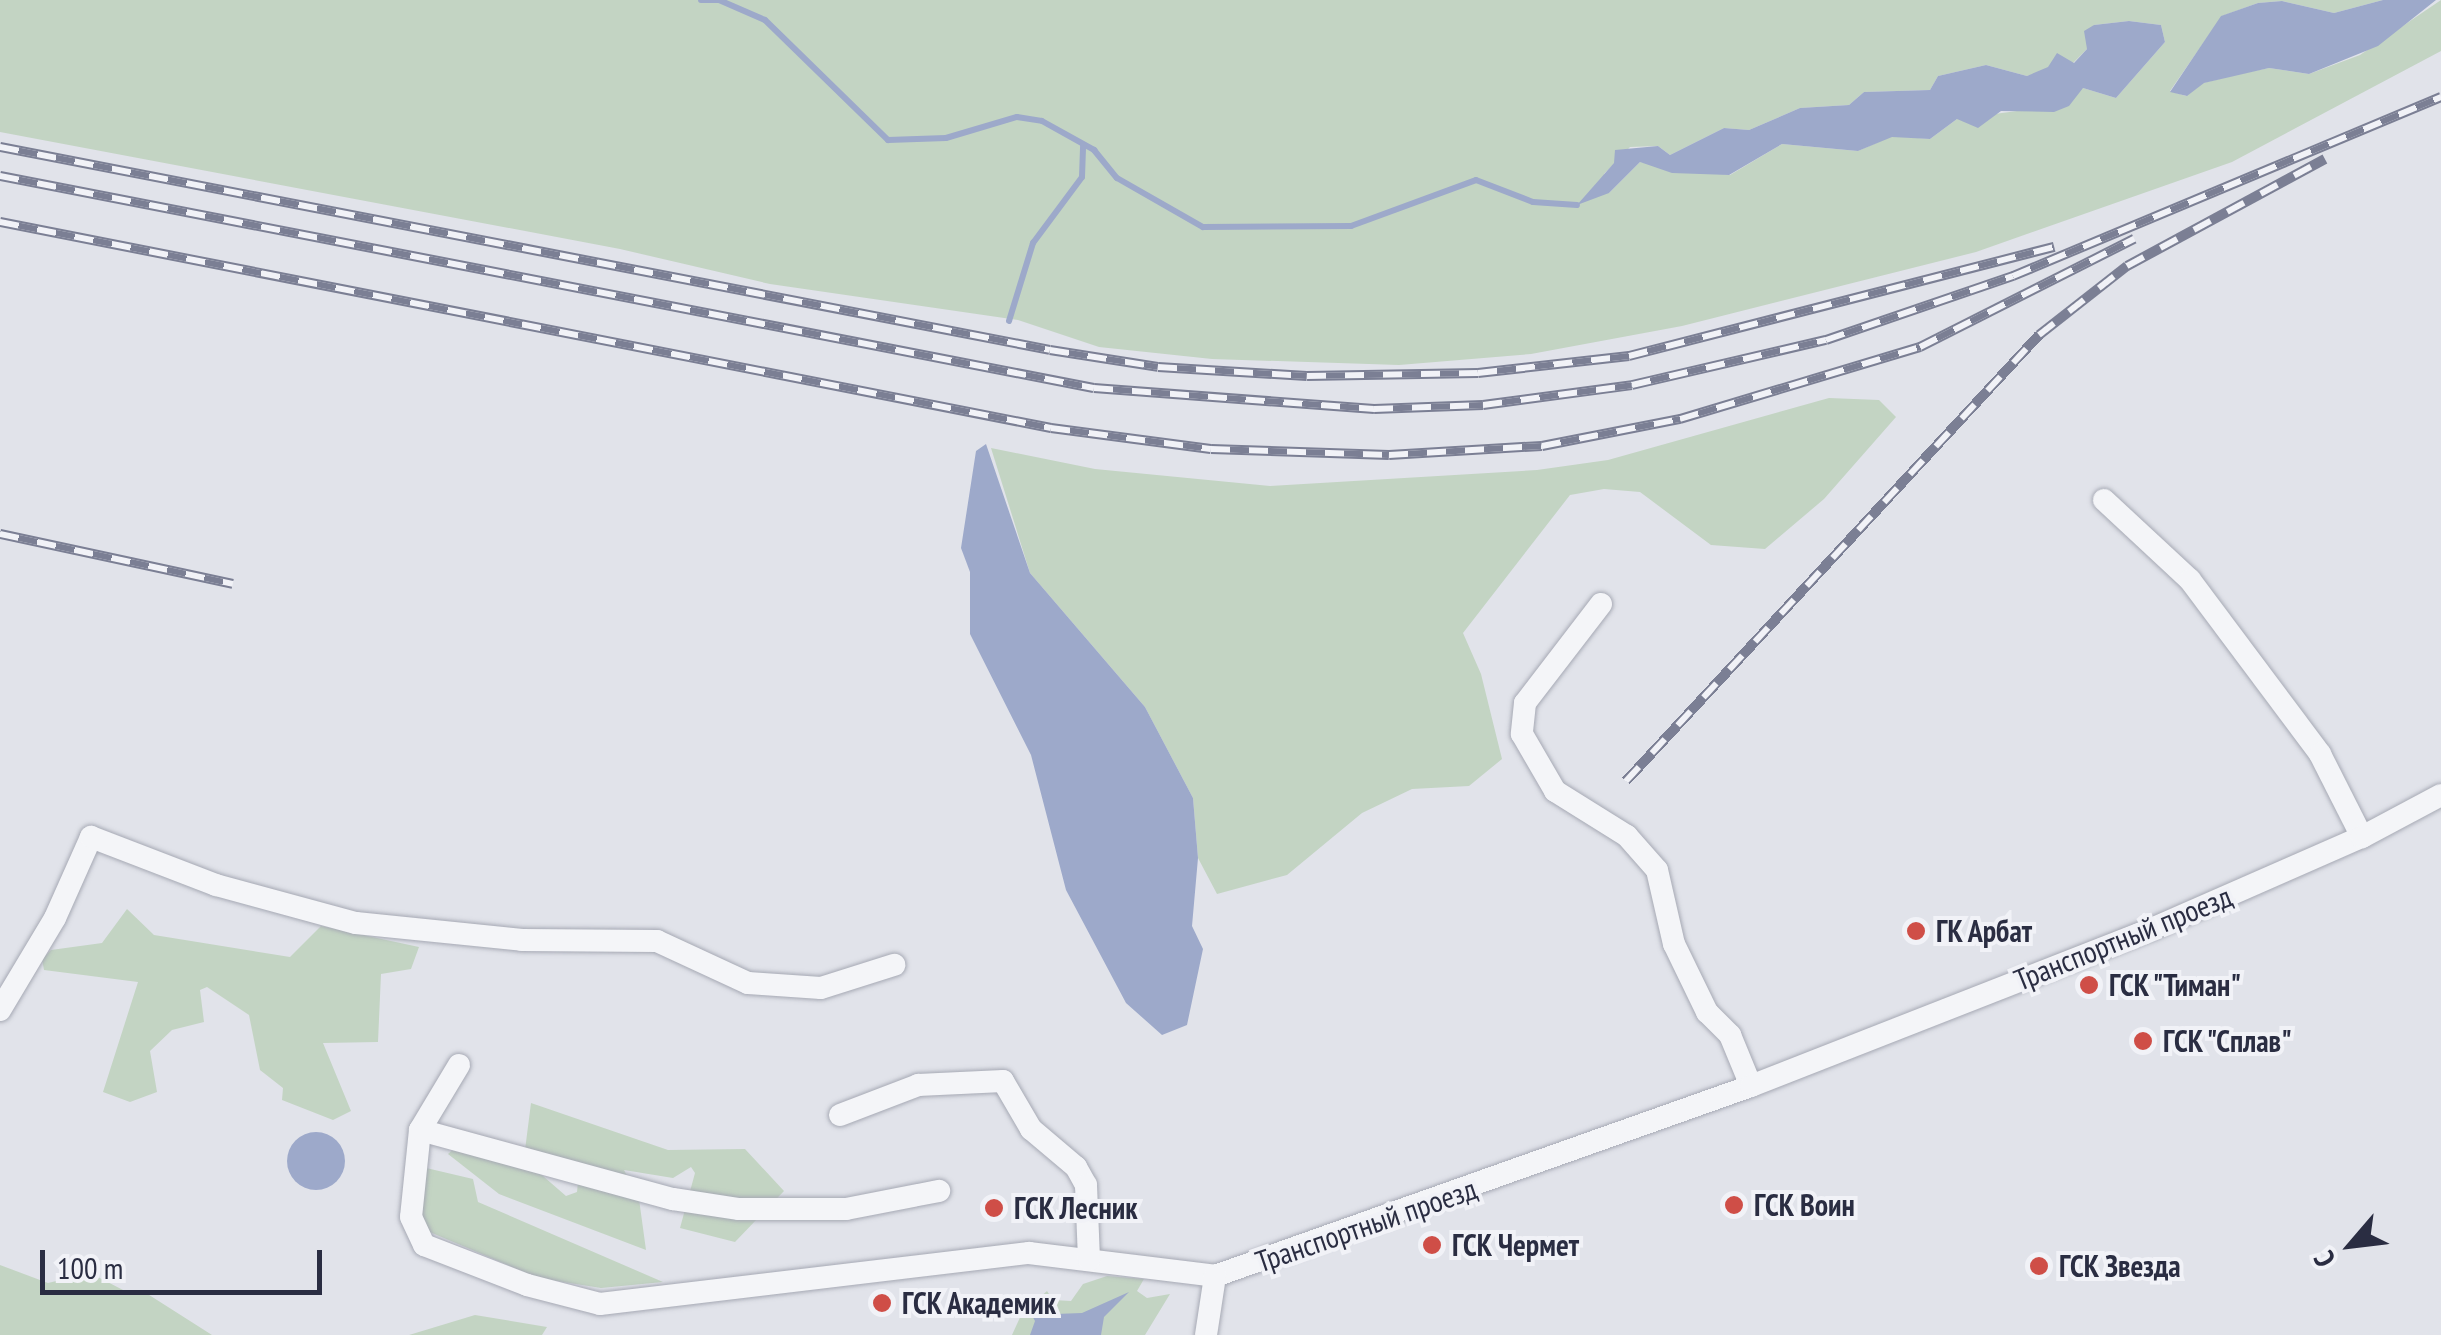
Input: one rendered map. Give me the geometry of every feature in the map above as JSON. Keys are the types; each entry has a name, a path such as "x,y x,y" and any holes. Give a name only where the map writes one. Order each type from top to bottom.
{"street":[{"path":"2104,500 2190,580 2238,642 2320,754 2362,838"},
{"path":"1601,604 1525,703 1522,734 1555,791 1627,836 1658,870 1674,944 1706,1012 1730,1035 1751,1086"},
{"name":"Транспортный проезд","path":"458,1065 420,1130 412,1217 424,1245 528,1285 600,1304 1029,1253 1215,1276 1751,1086 2152,929 2362,838 2441,795"},
{"path":"0,1010 55,918 91,837 216,885 356,923 522,940 657,941 748,983 822,988 894,965"},
{"path":"840,1115 918,1086 1003,1081 1032,1129 1076,1167 1086,1185 1089,1260"},
{"path":"420,1130 721,1207 829,1211 939,1191"},
{"path":"1206,1335 1215,1276"}],"green space":[{"path":"0,0 2383,0 2334,13 2282,1 2258,3 2222,16 2170,91 2186,96 2203,83 2239,74 2269,68 2309,74 2360,55 2441,0 2441,51 2232,162 1976,252 1682,326 1531,354 1399,365 1212,359 1099,347 1018,320 770,284 620,249 0,132","holes":["2129,21 2161,25 2165,42 2116,98 2083,88 2017,111 1957,119 1930,139 1892,136 1858,151 1782,144 1730,175 1640,162 1609,193 1604,174 1630,147 1658,146 1670,155 1724,128 1749,130 1800,108 1849,105 1864,92 1930,90 1938,76 1986,65 2027,76 2073,63 2087,49 2094,25"]},
{"path":"1829,398 1879,400 1896,417 1824,499 1765,549 1711,545 1640,492 1604,489 1570,495 1463,633 1481,674 1502,759 1469,786 1412,789 1362,813 1287,875 1217,894 1198,858 1193,798 1145,707 1030,573 991,448 1095,469 1270,486 1537,470 1608,460"},
{"path":"127,909 154,935 290,957 321,926 419,947 411,969 381,974 378,1042 323,1043 351,1111 333,1120 282,1100 283,1088 260,1070 249,1015 207,987 200,990 204,1022 172,1030 150,1051 157,1092 130,1102 103,1092 138,982 44,970 42,959 51,950 102,943"},
{"path":"531,1103 668,1150 745,1149 784,1191 735,1242 680,1228 695,1173 691,1167 673,1178 624,1170 639,1199 646,1250 499,1194 448,1154 457,1146 528,1163 566,1196 577,1192 578,1182 525,1150"},
{"path":"422,1167 473,1179 478,1202 663,1282 601,1288 538,1278 425,1230 417,1200"},
{"path":"0,1265 48,1283 90,1273 125,1291 146,1293 212,1335 0,1335"},
{"path":"1107,1276 1144,1279 1137,1291 1147,1298 1170,1294 1145,1335 1012,1335 1022,1313 1047,1291 1053,1300 1071,1301 1083,1284"},
{"path":"475,1315 547,1327 542,1335 409,1335"}],"water":[{"path":"2383,0 2436,0 2378,46 2309,74 2269,68 2204,83 2187,96 2170,92 2221,16 2258,3 2282,1 2334,13"},
{"path":"2129,21 2161,25 2165,42 2116,98 2083,88 2069,106 2054,112 2001,111 1978,128 1957,119 1930,139 1892,137 1858,151 1782,144 1729,175 1672,173 1640,162 1609,193 1577,205 1614,163 1615,150 1658,146 1670,155 1724,128 1749,130 1800,108 1849,105 1864,92 1930,90 1938,76 1986,65 2027,76 2048,67 2057,53 2074,63 2087,49 2084,31 2094,25"},
{"path":"986,444 1030,573 1145,707 1193,798 1198,858 1192,926 1203,949 1187,1025 1162,1035 1126,1003 1066,890 1031,755 970,634 970,572 961,548 976,451"},
{"path":"316,1132 337,1140 345,1161 337,1182 316,1190 295,1182 287,1161 295,1140"},
{"path":"1129,1292 1104,1317 1101,1335 1030,1335 1035,1321 1029,1310 1042,1304 1055,1314 1082,1313"}],"waterway":[{"path":"701,0 719,0 765,20 888,140 946,138 1017,117 1042,121 1094,150 1117,178 1203,227 1351,226 1476,180 1533,202 1577,205"},
{"path":"1009,321 1033,243 1082,177 1083,145"}],"railway":[{"path":"0,176 1094,388 1374,409 1483,405 1632,385 1826,340 2013,276 2441,97"},
{"path":"0,147 1050,350 1158,367 1307,376 1478,373 1629,356 2054,247"},
{"path":"1626,781 2039,335 2127,266 2325,159"},
{"path":"0,222 1051,428 1211,449 1389,455 1542,446 1680,419 1920,347 2134,239"},
{"path":"0,534 233,584"}],"place":[{"name":"ГК Арбат","path":"1916,931"},
{"name":"ГСК \"Тиман\"","path":"2089,985"},
{"name":"ГСК \"Сплав\"","path":"2143,1041"},
{"name":"ГСК Воин","path":"1734,1205"},
{"name":"ГСК Лесник","path":"994,1208"},
{"name":"ГСК Чермет","path":"1432,1245"},
{"name":"ГСК Звезда","path":"2039,1266"},
{"name":"ГСК Академик","path":"882,1303"}]}
